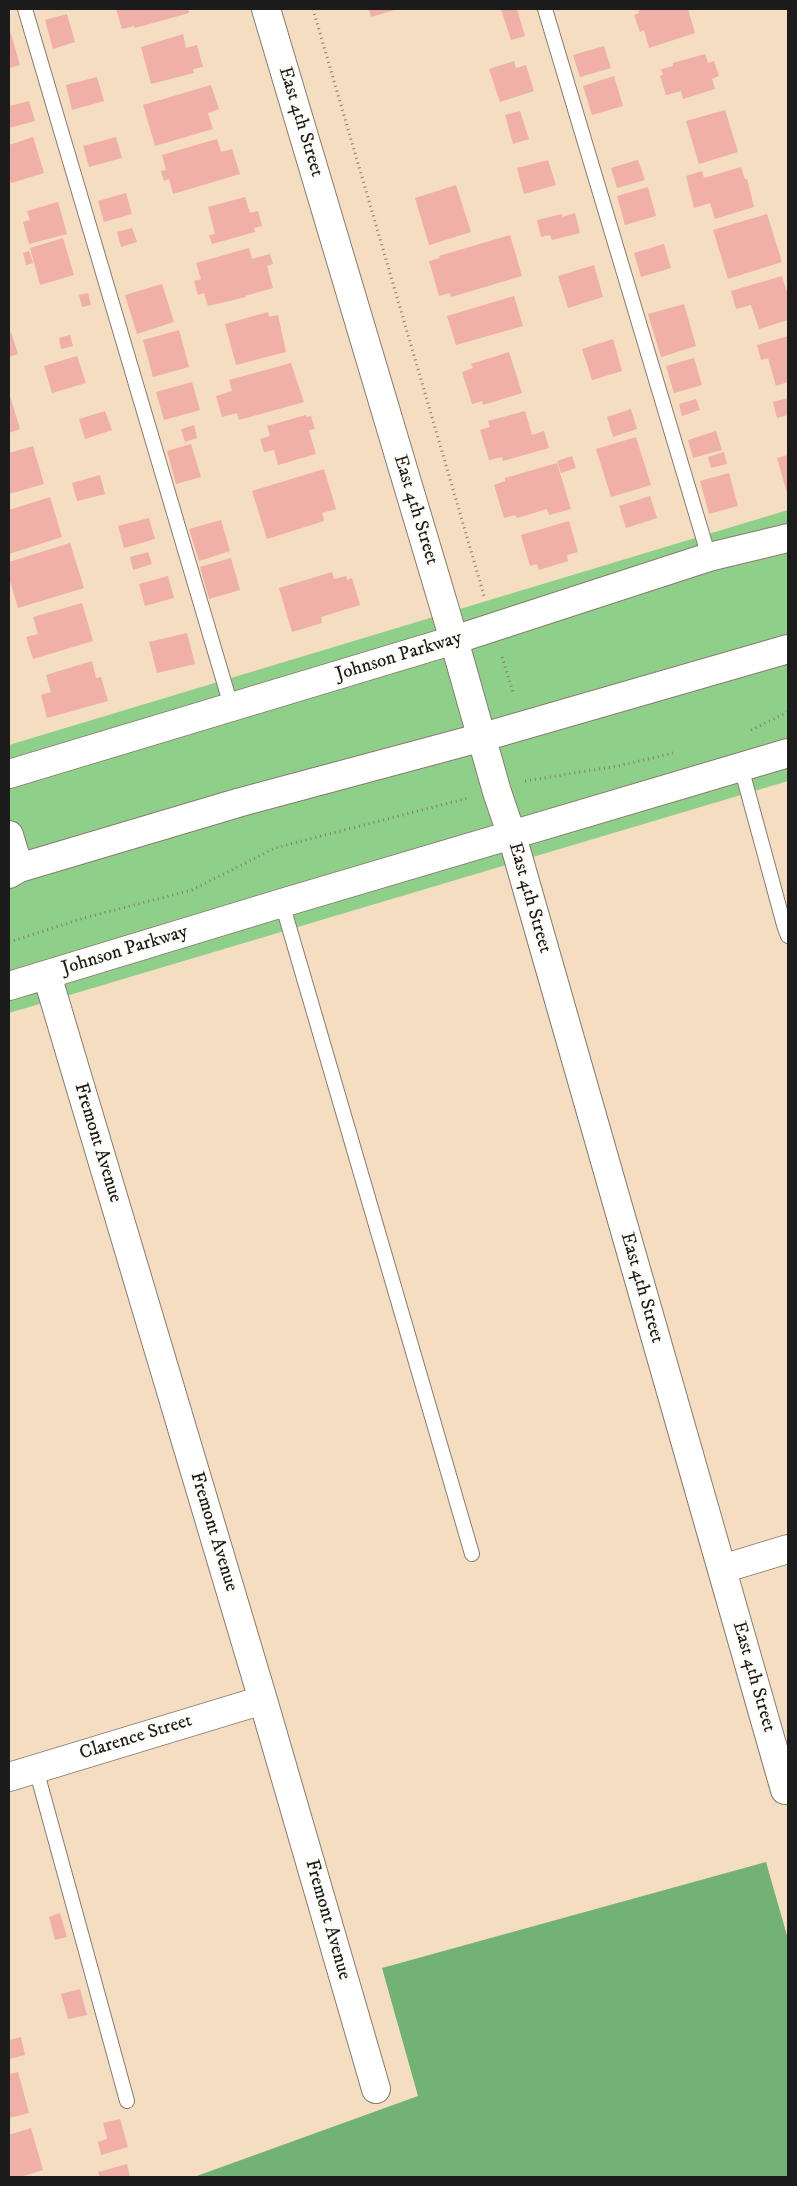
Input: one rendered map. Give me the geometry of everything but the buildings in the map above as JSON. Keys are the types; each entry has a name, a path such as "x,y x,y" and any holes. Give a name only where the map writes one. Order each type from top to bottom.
{"street":[{"name":"East 4th Street","path":"266,9 483,737 497,792 512,836 785,1790"},
{"name":"Johnson Parkway","path":"9,774 232,709 454,640 708,557 788,538"},
{"path":"9,835 14,871 241,802 483,737 788,649"},
{"name":"Johnson Parkway","path":"9,986 788,753"},
{"name":"Fremont Avenue","path":"47,975 263,1700 376,2089"},
{"path":"722,1569 788,1549"},
{"name":"Clarence Street","path":"9,1777 263,1700"}],"lane":[{"path":"24,9 232,709"},
{"path":"545,9 708,557"},
{"path":"741,767 788,936"},
{"path":"282,903 472,1554"},
{"path":"36,1769 127,2100"}],"path":[{"path":"313,9 486,603"},
{"path":"501,651 513,692"},
{"path":"748,731 788,712"},
{"path":"525,781 618,766 675,752"},
{"path":"9,942 84,918 192,890 275,848 472,797"}],"green space":[{"path":"788,510 788,781 9,1013 9,745"},
{"path":"766,1862 788,1939 788,2177 194,2177 418,2096 382,1968"}]}
